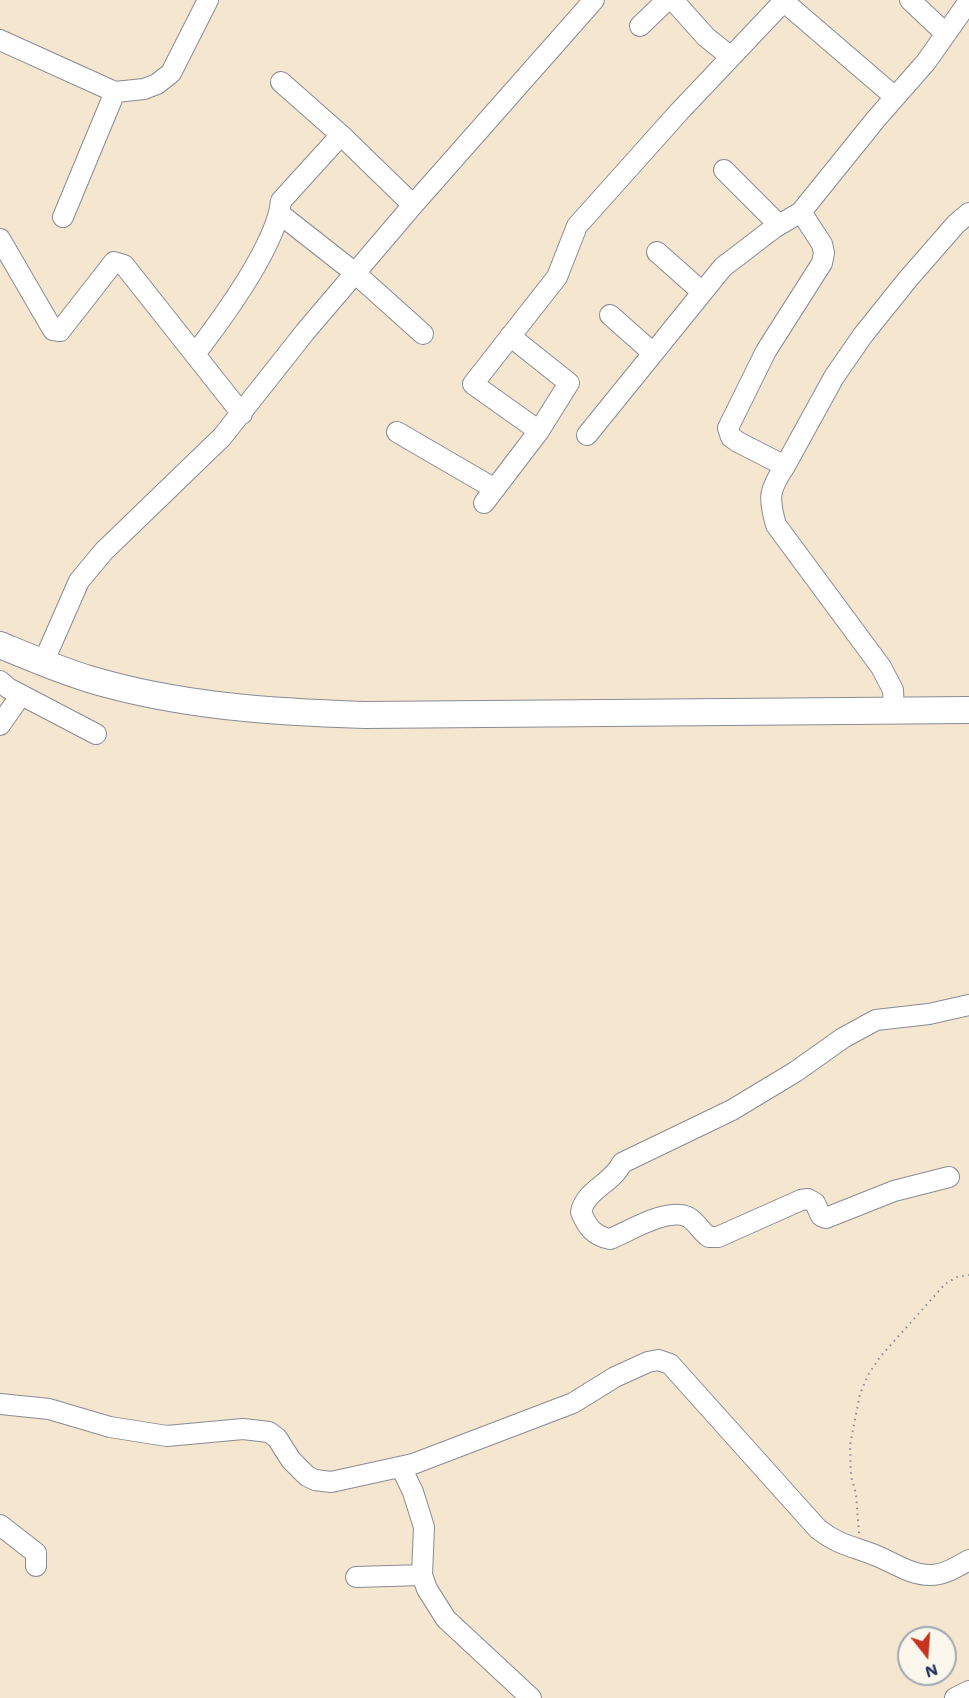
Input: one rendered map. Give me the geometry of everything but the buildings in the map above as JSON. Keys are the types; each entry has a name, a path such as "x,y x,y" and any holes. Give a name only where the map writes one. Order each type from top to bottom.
{"main road":[{"path":"0,645 89,679 154,695 289,713 376,715 969,710"}],"street":[{"path":"0,40 115,92 144,89 157,84 171,73 208,0"},
{"path":"43,663 79,581 104,551 222,437 355,273 594,0"},
{"path":"640,26 667,0"},
{"path":"673,0 706,37 731,57"},
{"path":"539,431 473,384 557,277 577,226 783,0 895,97"},
{"path":"910,0 946,34"},
{"path":"587,435 723,267 779,225 801,212 895,97 926,63 969,2"},
{"path":"281,82 341,135 413,205"},
{"path":"63,217 115,92"},
{"path":"195,354 227,312 262,251 280,214 281,201 341,135"},
{"path":"724,170 779,225"},
{"path":"786,466 738,442 731,437 728,428 766,351 822,263 825,253 822,244 801,212"},
{"path":"894,710 893,690 881,668 776,525 769,502 774,482 786,466 834,377 908,279 956,224 969,213"},
{"path":"280,214 355,273 423,334"},
{"path":"0,239 53,330 60,331 114,262 124,265 242,414"},
{"path":"657,252 702,292"},
{"path":"610,315 653,353"},
{"path":"397,432 490,496 539,431 569,383 510,336"},
{"path":"0,681 21,695 96,734"},
{"path":"0,725 21,695"},
{"path":"949,1177 894,1191 826,1218 821,1216 814,1203 808,1199 801,1200 718,1237 709,1237 689,1218 682,1215 663,1216 610,1239 593,1232 580,1212 586,1200 614,1176 622,1163 732,1110 795,1072 862,1027 876,1020 929,1014 969,1005"},
{"path":"0,1404 49,1409 110,1427 167,1436 243,1429 269,1432 277,1438 307,1476 315,1480 331,1482 414,1464 573,1403 615,1377 648,1362 658,1360 670,1364 818,1529 839,1543 903,1568 929,1575 941,1573 969,1560"},
{"path":"401,1467 413,1492 424,1527 423,1575 427,1589 446,1619 531,1698"},
{"path":"0,1525 36,1553 36,1566"},
{"path":"356,1577 423,1575"},
{"path":"955,1698 969,1691"}],"path":[{"path":"860,1551 857,1504 851,1476 849,1445 860,1394 868,1375 880,1357 945,1284 957,1277 969,1275"}]}
